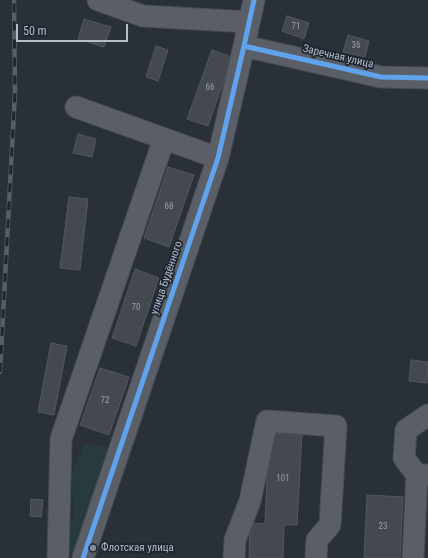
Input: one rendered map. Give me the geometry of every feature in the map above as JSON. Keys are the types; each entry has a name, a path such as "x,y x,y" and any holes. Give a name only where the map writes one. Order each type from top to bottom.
{"street":[{"path":"98,0 143,16 249,22"},
{"name":"улица Будённого","path":"83,558 218,158 254,0"},
{"name":"Заречная улица","path":"244,46 381,77 428,78"},
{"path":"76,108 218,158"},
{"path":"58,558 61,439 164,139"},
{"path":"413,558 423,475 404,458 406,430 428,415"},
{"path":"234,558 234,540 250,501 268,421 336,426 330,525 317,540 316,558"}],"green space":[{"path":"85,444 115,448 78,555 61,547 73,518 72,473"}],"building":[{"path":"287,16 309,23 304,39 282,31"},
{"path":"84,19 111,27 104,47 78,39"},
{"path":"348,35 369,41 365,57 343,52"},
{"path":"156,46 168,50 158,81 146,77"},
{"path":"212,50 232,57 208,126 187,119"},
{"path":"78,134 96,139 92,157 73,153"},
{"path":"168,167 194,175 169,247 144,238"},
{"path":"69,197 88,199 80,270 60,268"},
{"path":"135,269 159,278 136,346 112,338"},
{"path":"51,343 67,346 54,415 38,412"},
{"path":"411,360 428,362 427,383 409,381"},
{"path":"100,368 129,377 109,435 80,425"},
{"path":"269,433 302,434 297,525 284,525 283,558 249,558 250,523 265,524"},
{"path":"367,495 403,497 400,558 364,558"},
{"path":"31,499 43,500 41,517 30,516"}],"railway":[{"path":"0,372 15,92 14,0"}],"cycle path":[{"path":"83,558 218,158 254,0"},
{"path":"244,46 381,77 428,78"}],"place":[{"name":"Флотская улица","path":"93,548"}]}
